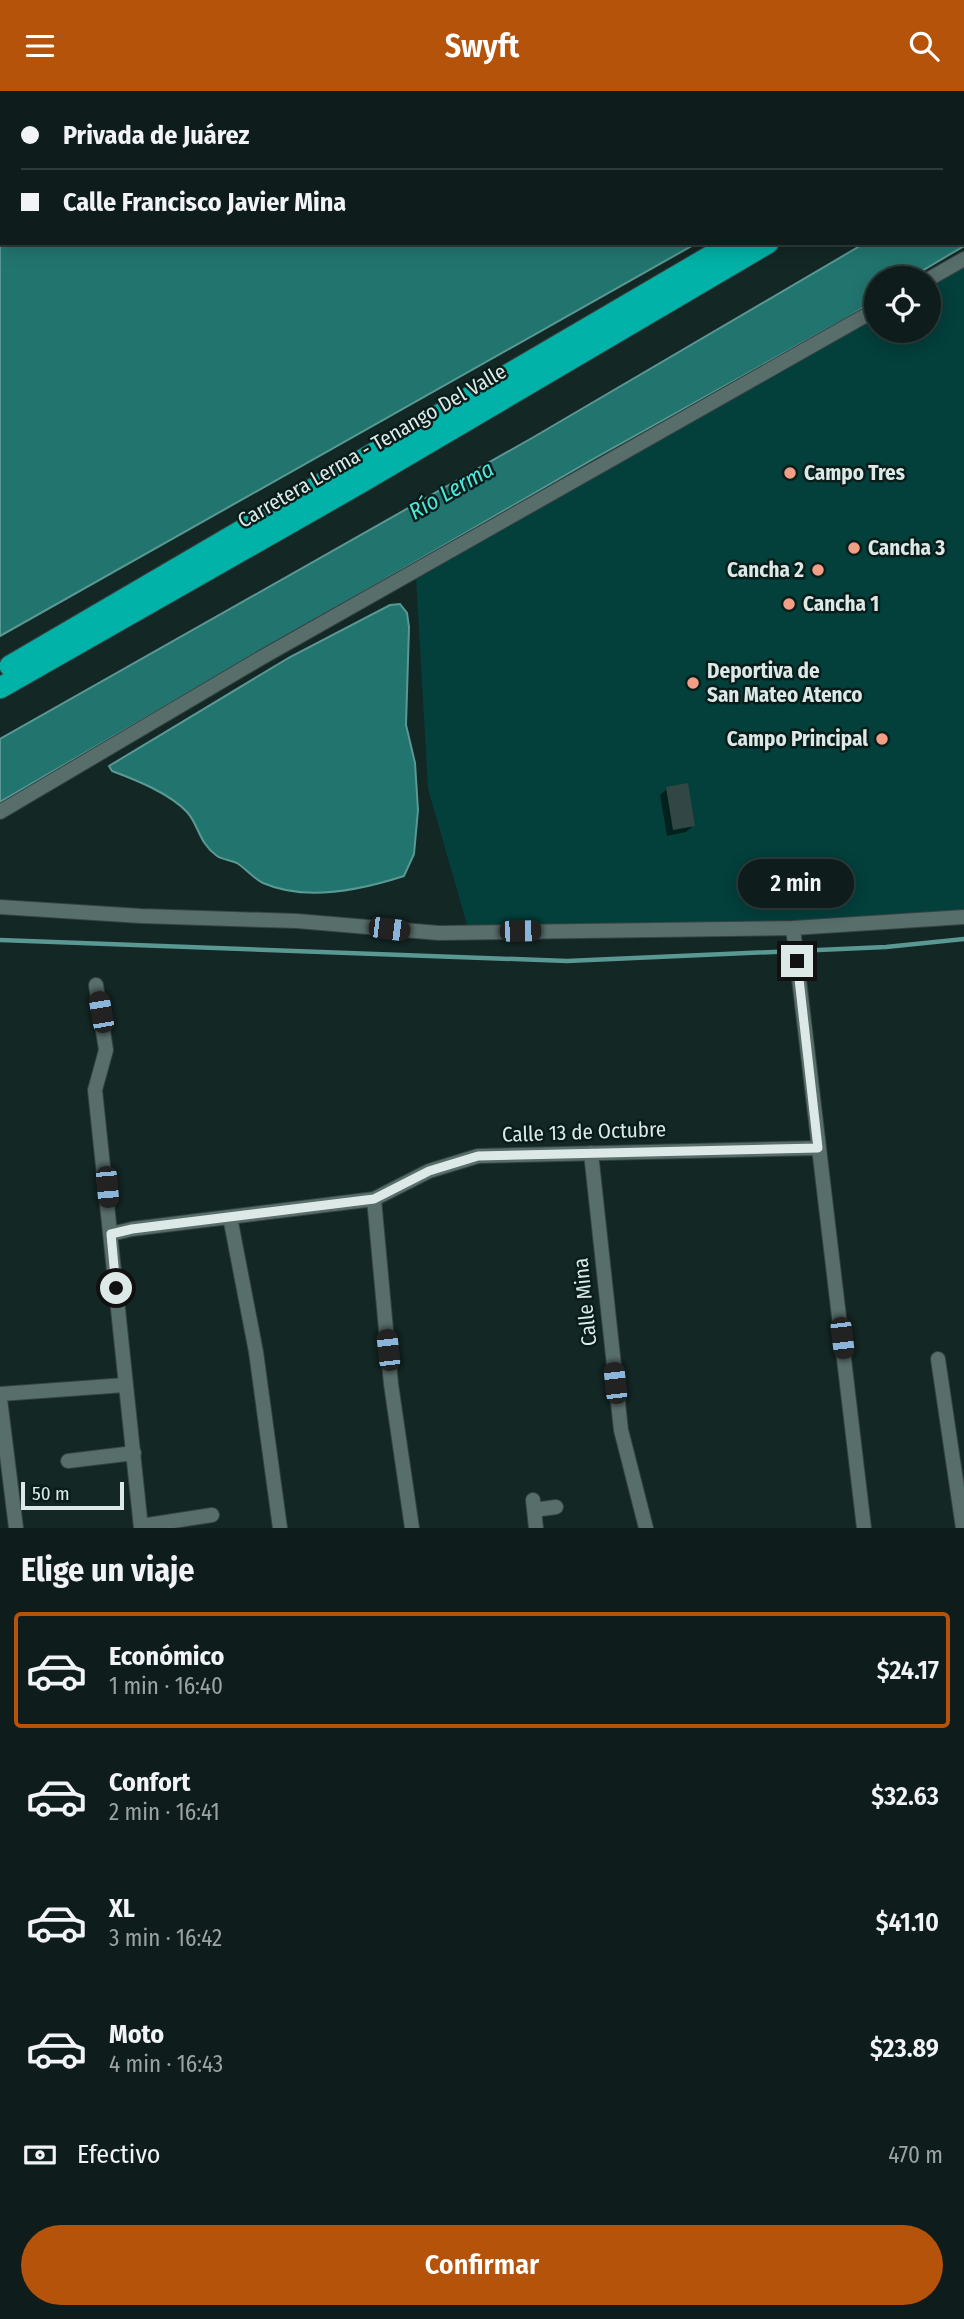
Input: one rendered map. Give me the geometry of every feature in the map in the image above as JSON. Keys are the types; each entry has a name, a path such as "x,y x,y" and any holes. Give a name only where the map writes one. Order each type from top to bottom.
{"highway":[{"path":"0,671 730,245"},
{"name":"Carretera Lerma - Tenango Del Valle","path":"0,688 348,489 765,245"}],"street":[{"path":"941,272 964,259"},
{"path":"0,812 261,658 864,316"},
{"path":"0,907 141,916 297,921 439,933 794,934 964,917"},
{"path":"794,934 864,1528"},
{"path":"96,985 106,1050 95,1090 141,1527 212,1515"},
{"name":"Calle 13 de Octubre","path":"111,1234 132,1229 374,1199 429,1171 478,1156 818,1148"},
{"name":"Calle Mina","path":"591,1153 621,1430 646,1528"},
{"path":"374,1199 391,1384 412,1528"},
{"path":"230,1217 256,1352 280,1528"},
{"path":"938,1359 963,1528"},
{"path":"16,1528 0,1397 125,1385"},
{"path":"68,1461 134,1453"},
{"path":"536,1528 534,1505 556,1507"}],"shaded area":[{"name":"Deportiva de San Mateo Atenco","path":"964,266 964,910 860,920 468,928 428,789 416,577 864,322 864,343 941,343 941,278"}],"water":[{"path":"0,245 693,245 0,636"},
{"name":"Río Lerma","path":"862,245 964,245 930,266 864,266 864,307 845,319 595,458 0,802 0,739 532,438"},
{"path":"400,604 407,613 409,627 406,725 415,763 418,810 414,854 404,876 370,886 315,893 280,889 263,883 237,863 211,851 191,817 180,805 152,788 112,771 109,766 290,657 390,605"}],"building":[{"path":"688,783 695,826 673,830 666,787"}],"waterway":[{"path":"0,940 567,961 886,947 964,939"}],"place":[{"name":"Campo Tres","path":"790,473"},
{"name":"Cancha 3","path":"854,548"},
{"name":"Cancha 2","path":"818,570"},
{"name":"Cancha 1","path":"789,604"},
{"name":"Deportiva de San Mateo Atenco","path":"693,683"},
{"name":"Campo Principal","path":"882,739"}],"route":[{"path":"116,1288 111,1234 132,1229 374,1199 429,1171 478,1156 818,1148 797,961"}]}
